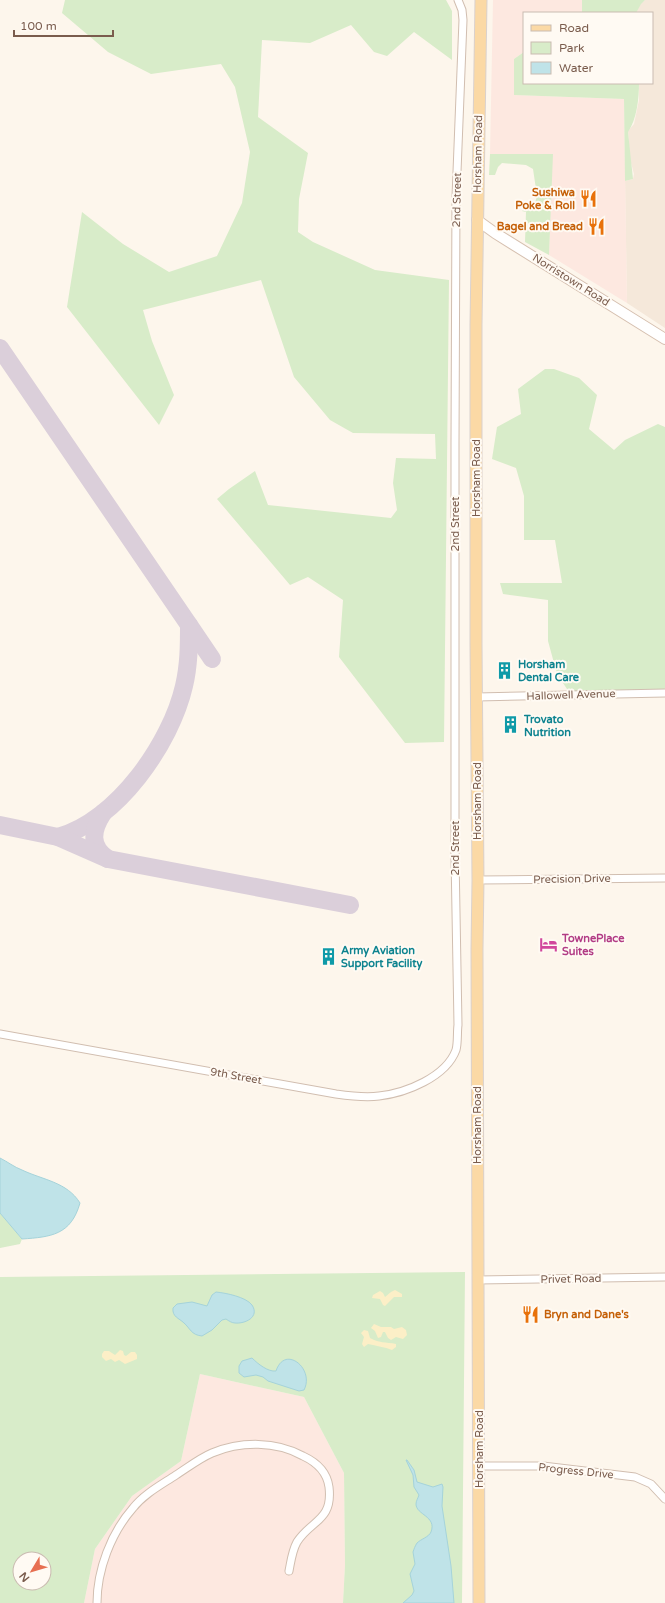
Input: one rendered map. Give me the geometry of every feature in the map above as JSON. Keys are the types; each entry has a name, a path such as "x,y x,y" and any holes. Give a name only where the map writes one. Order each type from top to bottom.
{"main road":[{"name":"Horsham Road","path":"479,1603 476,325 481,0"},
{"name":"Norristown Road","path":"477,220 495,233 665,339"}],"street":[{"name":"2nd Street","path":"456,1049 458,1025 455,856 456,197 463,20 462,10 458,0"},
{"name":"Hallowell Avenue","path":"477,697 665,693"},
{"name":"Precision Drive","path":"478,880 665,878"},
{"name":"9th Street","path":"0,1034 358,1097 389,1094 421,1084 439,1072 456,1049"},
{"name":"Privet Road","path":"478,1280 665,1277"},
{"path":"97,1603 102,1566 114,1534 133,1508 155,1488 212,1453 243,1445 264,1444 292,1449 312,1460 322,1470 329,1485 330,1500 324,1514 297,1542 292,1554 289,1571"},
{"name":"Progress Drive","path":"479,1466 543,1466 635,1477 651,1484 665,1499"}],"shaded area":[{"path":"493,0 582,0 582,12 523,12 523,53 514,59 514,95 624,99 627,303 549,255 552,154 490,154"},
{"path":"645,0 665,0 665,328 627,303 625,181 633,179 634,174 630,159 628,131 634,124 639,100 639,84 653,84 653,12 636,12 640,4"},
{"path":"200,1374 304,1397 344,1473 345,1565 343,1603 84,1603 95,1549 132,1496 181,1461"}],"green space":[{"path":"65,0 446,0 452,11 452,60 414,32 387,56 374,52 351,25 310,43 262,40 258,117 308,153 299,199 298,232 313,242 375,270 449,280 444,742 405,743 339,657 343,600 308,577 290,585 217,499 255,471 268,505 391,518 397,510 393,483 396,458 436,459 435,434 353,433 330,420 294,377 261,280 143,310 152,341 174,395 159,425 67,307 82,212 123,244 169,272 217,256 242,203 250,152 235,87 221,64 151,74 108,52 62,13"},
{"path":"582,0 645,0 637,12 582,12"},
{"path":"523,53 523,84 639,84 638,102 634,121 628,132 633,179 625,181 624,99 514,95 514,59"},
{"path":"490,154 553,154 549,255 525,242 526,212 522,211 535,203 537,196 533,169 526,165 502,163 498,167 495,175 489,175"},
{"path":"545,369 554,369 579,378 597,395 589,429 614,450 625,440 658,424 665,427 665,688 663,693 571,695 557,674 548,641 548,600 503,594 500,583 562,583 555,540 524,540 524,496 516,468 492,459 497,427 521,414 518,389"},
{"path":"0,1213 22,1239 20,1244 0,1248"},
{"path":"465,1272 462,1603 343,1603 345,1565 344,1473 304,1397 200,1374 181,1461 132,1496 95,1549 84,1603 0,1603 0,1277"}],"sand":[{"path":"395,1290 402,1294 402,1297 394,1297 385,1306 380,1299 372,1298 373,1295 380,1291 385,1297"},
{"path":"374,1324 381,1327 391,1327 394,1329 402,1327 406,1330 407,1335 403,1339 396,1337 391,1340 385,1332 383,1332 381,1337 378,1338 375,1331 371,1328"},
{"path":"364,1330 368,1331 370,1338 373,1340 396,1344 396,1347 392,1350 368,1344 364,1347 362,1344 364,1337 361,1333"},
{"path":"120,1350 123,1351 124,1355 126,1356 131,1352 135,1352 137,1359 125,1364 119,1360 115,1362 111,1359 106,1361 102,1357 104,1351 109,1351 115,1355"}],"water":[{"path":"0,1158 19,1169 54,1182 75,1196 80,1203 71,1222 65,1228 51,1235 22,1239 0,1213"},
{"path":"216,1292 236,1296 249,1302 254,1309 253,1316 247,1321 239,1323 233,1323 226,1319 222,1320 212,1330 202,1336 193,1333 176,1317 173,1308 177,1304 192,1302 207,1306 212,1295"},
{"path":"252,1358 263,1367 273,1371 276,1371 280,1363 286,1360 298,1362 306,1374 304,1390 299,1391 268,1381 263,1377 256,1375 244,1377 239,1373 239,1366 242,1361"},
{"path":"406,1460 414,1470 417,1482 433,1487 442,1484 442,1506 451,1566 454,1603 403,1603 412,1595 414,1591 410,1574 415,1564 414,1549 417,1543 430,1534 432,1527 429,1519 417,1508 416,1503 419,1495 414,1487 413,1475"}],"taxiway":[{"path":"0,348 189,625 188,663 184,686 177,708 154,755 138,777 101,815 80,828 58,837"},
{"path":"189,625 212,659"},
{"path":"103,813 96,826 94,838 98,849 108,859"},
{"path":"0,825 58,837 108,859 350,905"}],"place":[{"name":"Sushiwa Poke & Roll","path":"588,198"},
{"name":"Bagel and Bread","path":"596,226"},
{"name":"Horsham Dental Care","path":"505,670"},
{"name":"Trovato Nutrition","path":"511,725"},
{"name":"TownePlace Suites","path":"549,944"},
{"name":"Army Aviation Support Facility","path":"328,956"},
{"name":"Bryn and Dane's","path":"531,1314"}]}
